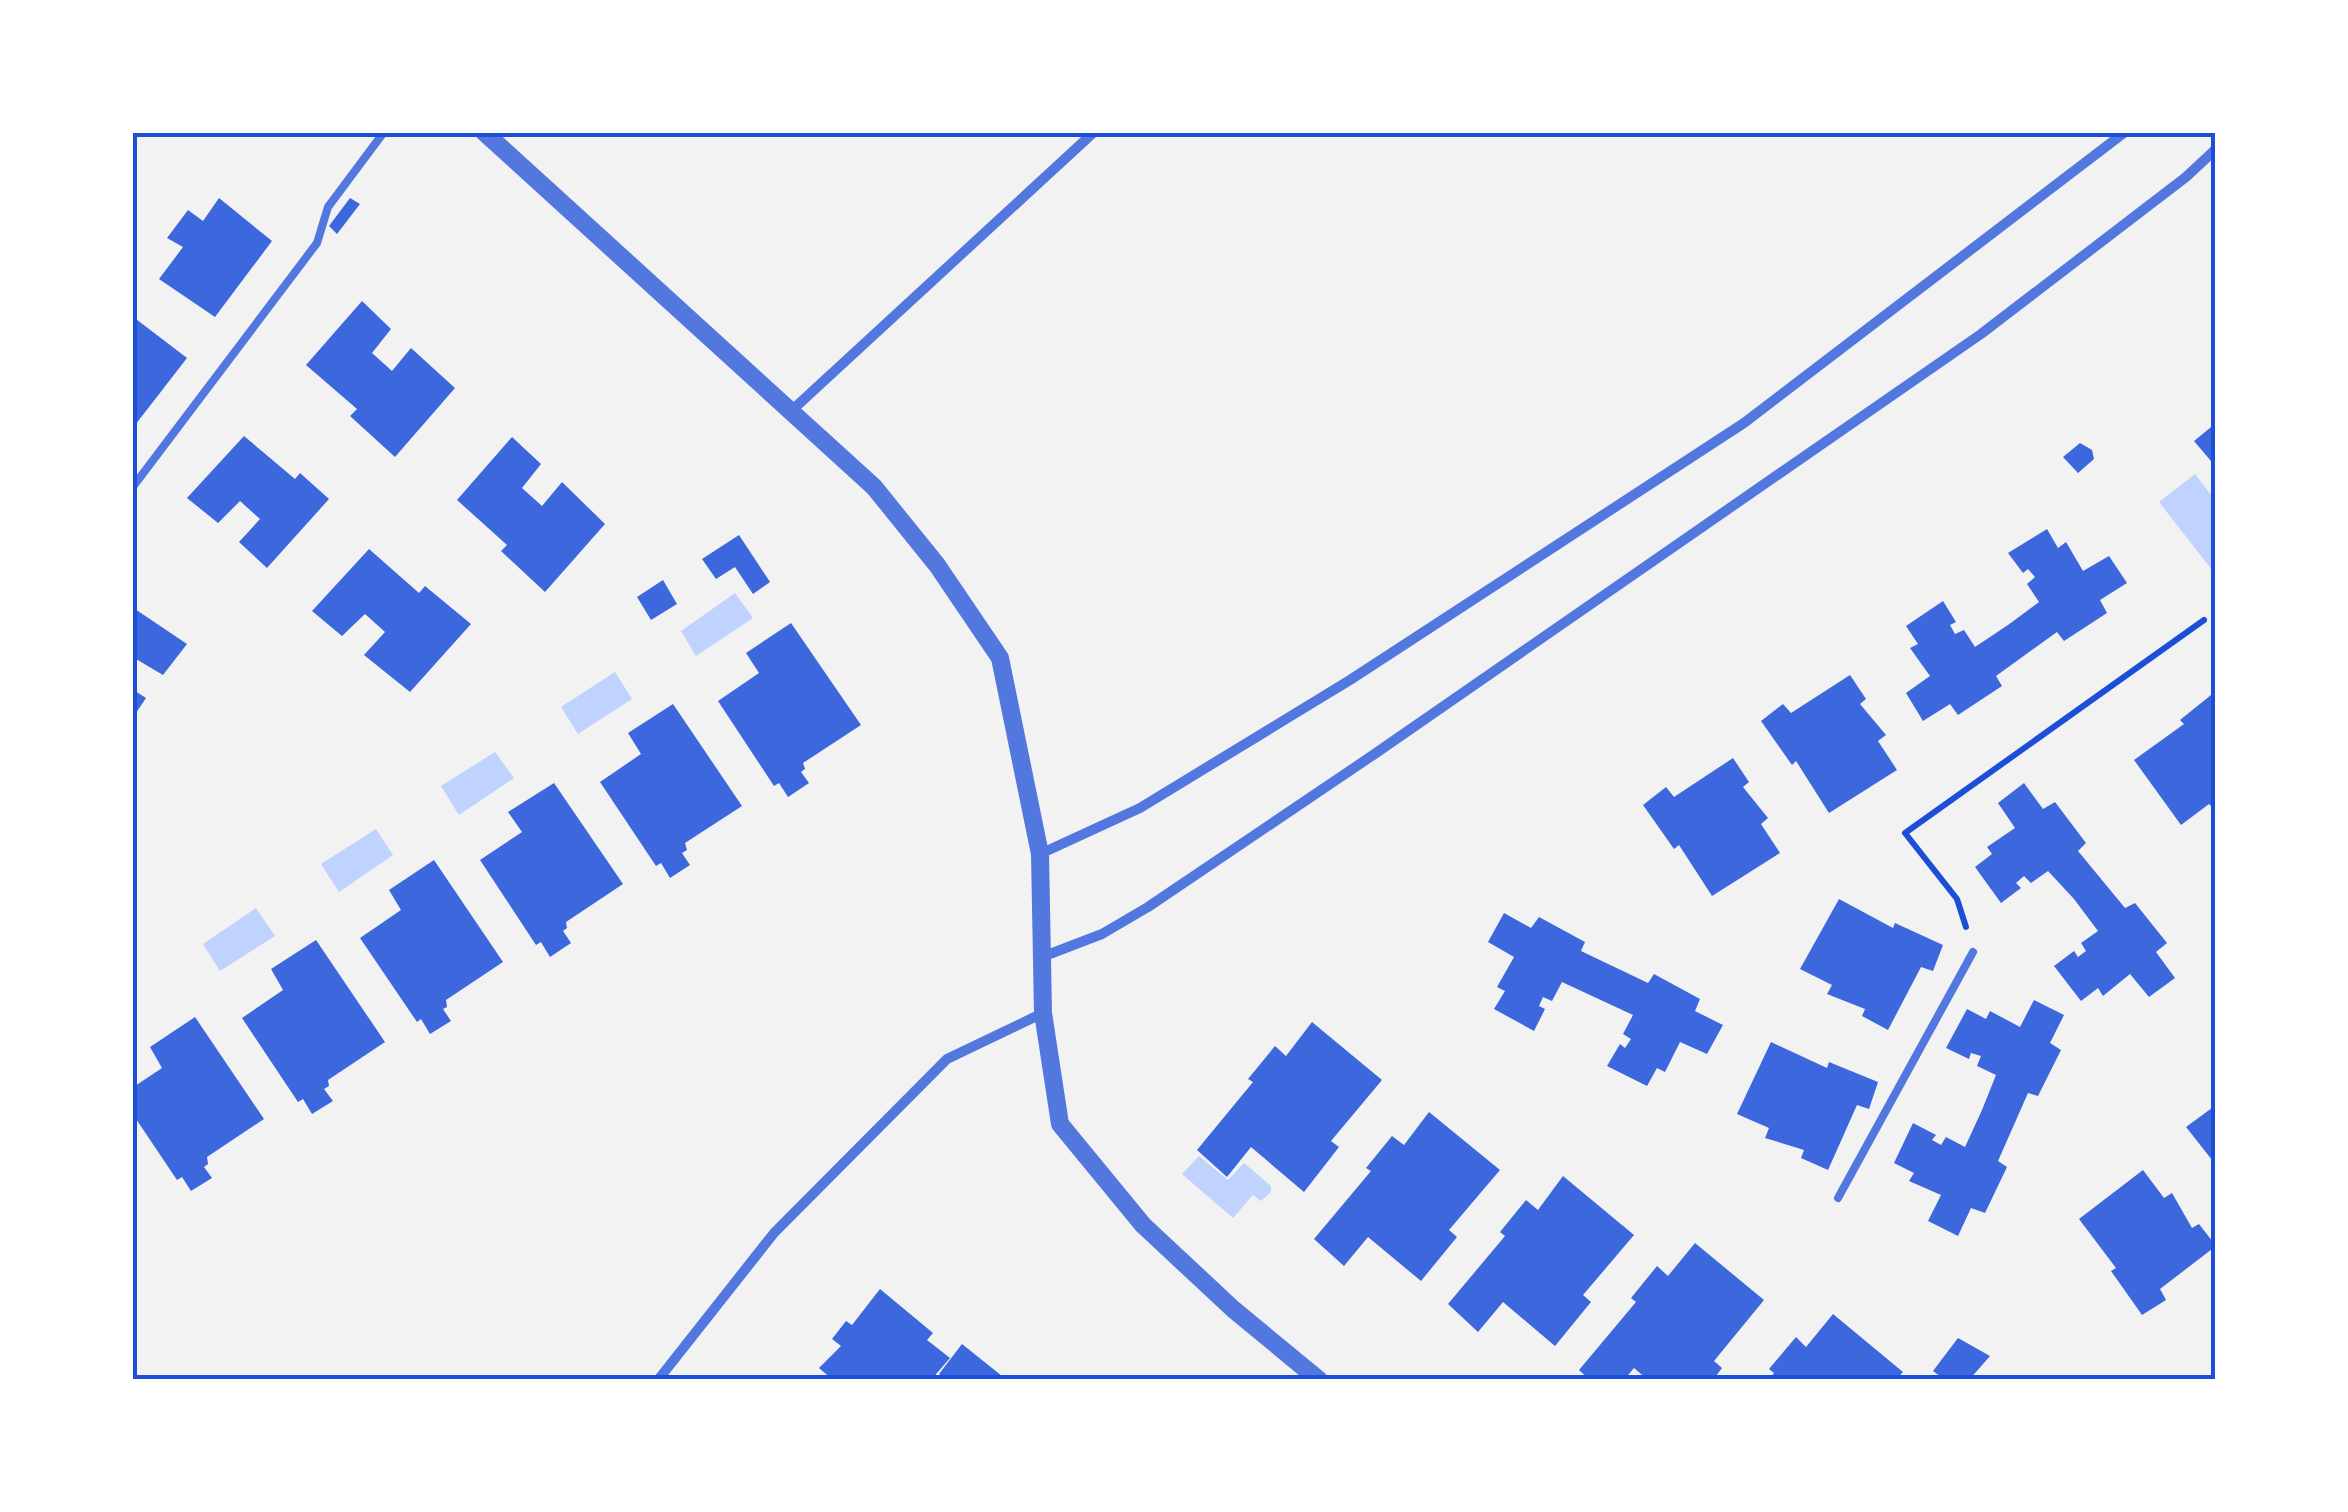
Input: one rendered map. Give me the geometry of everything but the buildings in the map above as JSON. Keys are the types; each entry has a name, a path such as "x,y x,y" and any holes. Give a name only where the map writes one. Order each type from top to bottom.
{"street":[{"path":"484,132 788,413 874,487 937,564 1000,658 1040,854 1043,1013 1060,1124 1143,1225 1232,1309 1320,1380"},
{"path":"788,413 1094,132"},
{"path":"1040,854 1140,808 1350,680 1744,423 2124,132"},
{"path":"1042,956 1102,934 1148,907 1376,753 1981,334 2186,177 2216,149"},
{"path":"658,1380 774,1233 947,1059 1043,1013"}],"lane":[{"path":"132,488 317,243 328,207 384,132"},
{"path":"1838,1198 1973,952"}],"path":[{"path":"1973,952 1957,899 1905,833 2204,620"}],"water":[{"path":"2195,474 2215,500 2215,574 2159,502"},
{"path":"735,593 753,618 696,656 681,631"},
{"path":"615,672 632,699 578,734 561,707"},
{"path":"495,752 514,778 459,815 441,786"},
{"path":"376,829 393,855 339,892 321,864"},
{"path":"256,908 275,936 220,971 203,944"},
{"path":"1199,1156 1228,1180 1244,1163 1271,1186 1271,1192 1261,1201 1253,1195 1233,1218 1182,1174"}]}
